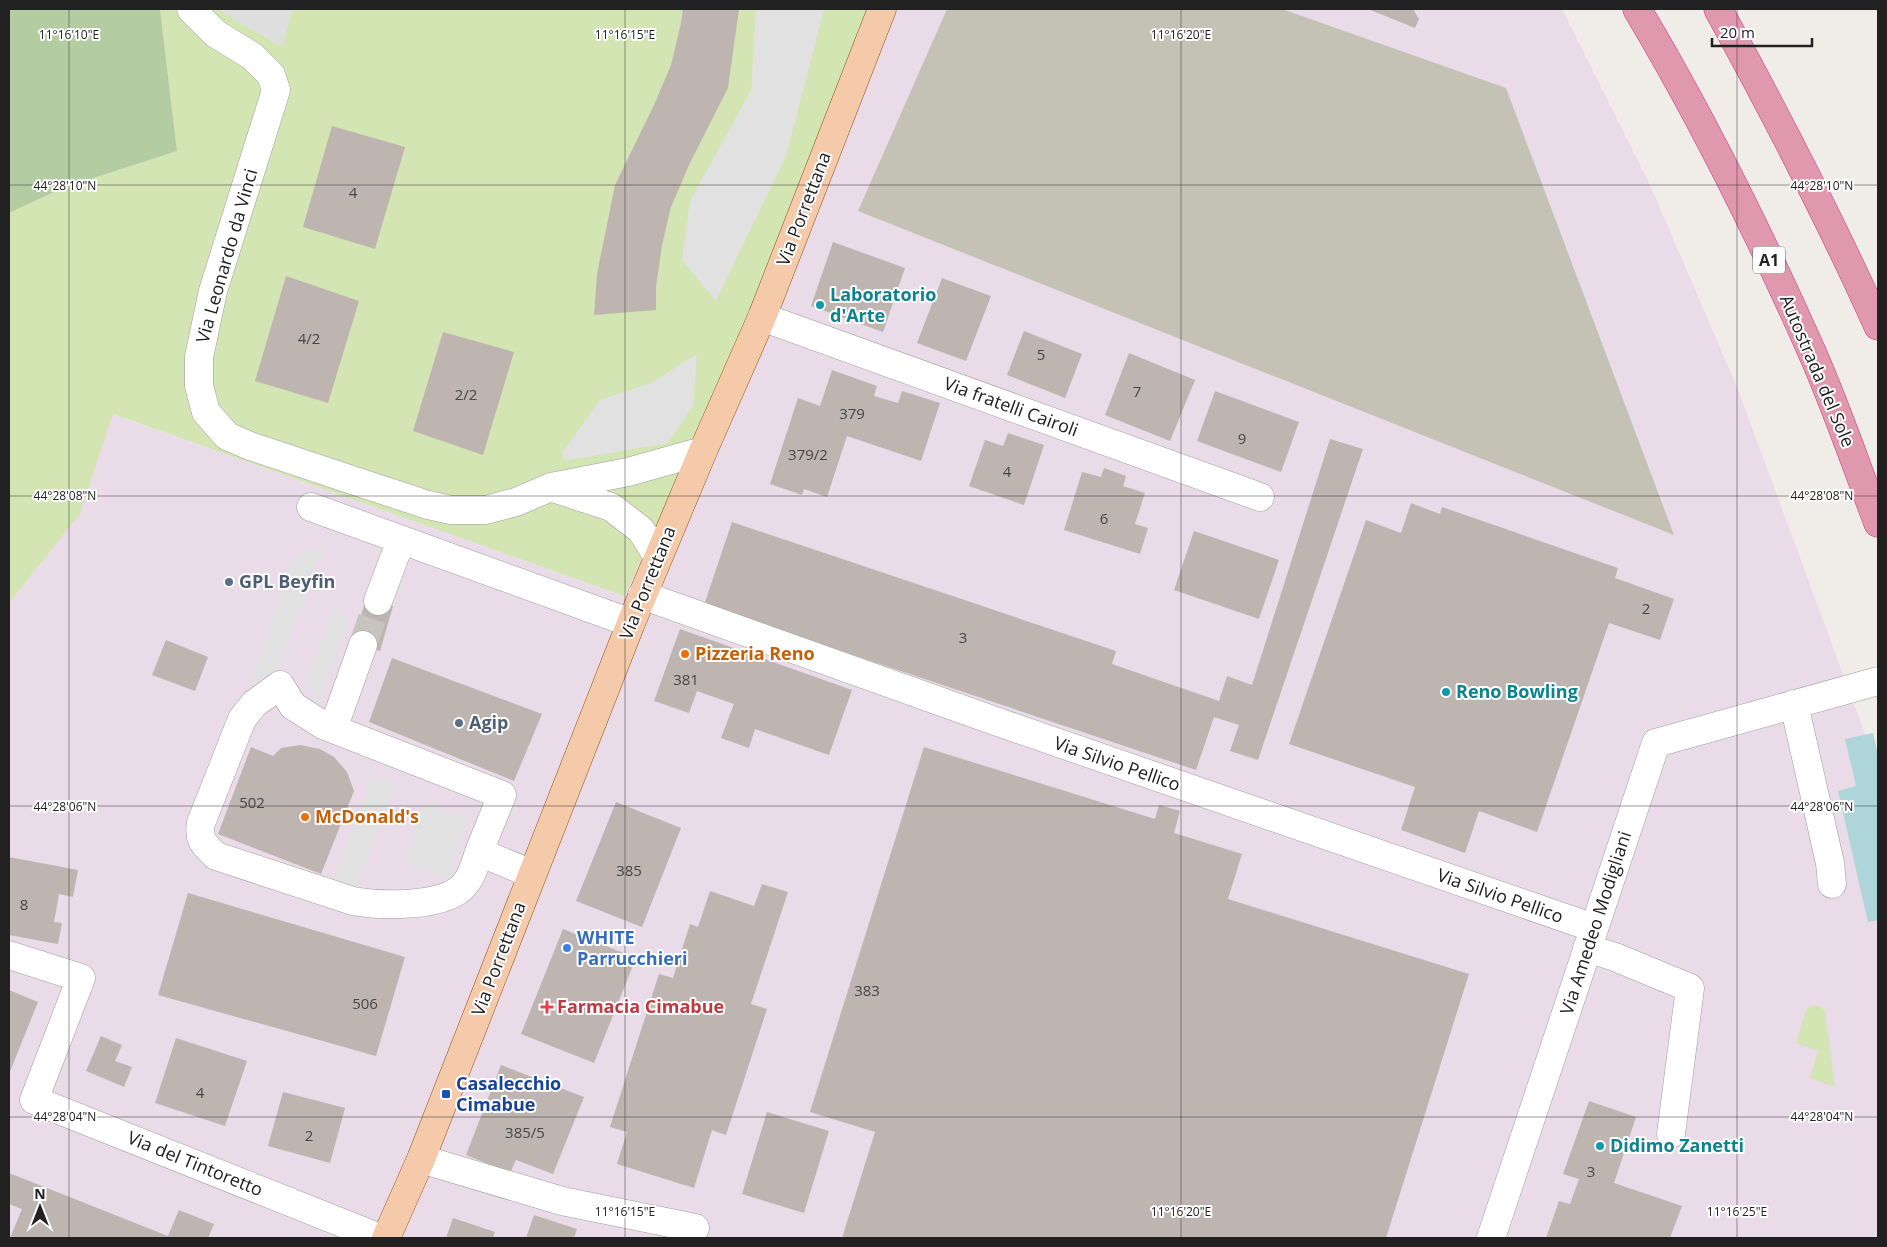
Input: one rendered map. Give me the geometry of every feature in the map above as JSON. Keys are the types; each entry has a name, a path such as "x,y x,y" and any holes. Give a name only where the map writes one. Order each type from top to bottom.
{"highway":[{"name":"Autostrada del Sole","path":"1637,9 1666,57 1739,197 1800,325 1812,351 1878,523"},
{"path":"1718,9 1778,118 1839,238 1878,326"}],"main road":[{"name":"Via Porrettana","path":"386,1238 421,1159 642,595 762,317 882,9"}],"street":[{"name":"Via Leonardo da Vinci","path":"191,9 216,34 252,56 271,75 276,90 213,290 198,357 198,386 206,412 226,436 250,446 428,505 451,510 486,510 516,502 551,487 628,472 703,451"},
{"name":"Via fratelli Cairoli","path":"762,317 1260,497"},
{"path":"551,487 611,507 641,530 658,557"},
{"path":"311,507 631,623"},
{"path":"378,601 401,540"},
{"name":"Via Silvio Pellico","path":"642,595 1590,938 1615,957 1690,988 1671,1134"},
{"path":"333,729 363,646"},
{"path":"1832,884 1830,864 1794,704 1878,682"},
{"path":"280,685 293,706 323,725 333,729 502,795 465,885 453,893 435,900 419,903 401,905 353,902 216,856 207,848 199,834 201,823 242,719 254,704 280,685"},
{"name":"Via Amedeo Modigliani","path":"1491,1238 1656,743 1794,704"},
{"path":"479,852 532,874"},
{"name":"Via del Tintoretto","path":"9,955 81,978 34,1100 380,1238"},
{"path":"421,1159 562,1200 695,1228"}],"shaded area":[{"path":"217,9 292,9 282,47"},
{"path":"756,9 824,9 786,156 716,301 682,260 690,201 751,90"},
{"path":"872,9 1562,9 1650,185 1737,387 1878,769 1878,1238 9,1238 9,603 80,514 112,414 624,596"},
{"path":"947,9 1282,9 1506,88 1674,535 858,211"},
{"path":"697,354 693,406 668,443 564,461 562,453 600,400 651,383"},
{"path":"325,545 278,673 251,682 292,558"},
{"path":"335,604 348,623 319,706 305,682"},
{"path":"373,776 397,784 357,888 333,879"},
{"path":"424,804 468,818 448,880 404,862"}],"green space":[{"path":"9,9 160,9 177,151 63,188 9,213"},
{"path":"160,9 217,9 282,47 292,9 872,9 704,425 624,596 113,414 80,514 9,603 9,213 63,188 177,151"},
{"path":"1816,1005 1825,1010 1835,1087 1810,1078 1818,1051 1796,1043 1806,1010 1810,1006"}],"water":[{"path":"1873,733 1878,755 1878,920 1868,922 1838,791 1856,786 1845,739"}],"building":[{"path":"683,9 739,9 728,88 689,165 671,207 662,245 656,287 656,310 594,315 597,274 615,185 654,105 671,65"},
{"path":"1368,9 1413,9 1419,19 1415,28"},
{"path":"332,126 405,147 375,249 303,227"},
{"path":"833,242 905,268 883,332 811,306"},
{"path":"286,276 359,301 328,403 255,381"},
{"path":"942,278 991,296 966,361 917,343"},
{"path":"1024,331 1082,354 1065,398 1007,375"},
{"path":"443,332 514,352 483,455 413,431"},
{"path":"1129,353 1195,380 1170,441 1105,415"},
{"path":"832,370 877,386 874,396 898,403 902,391 940,403 921,461 847,436 827,497 804,489 802,495 770,484 798,398 820,406"},
{"path":"1215,391 1299,422 1281,472 1197,441"},
{"path":"1008,433 1044,445 1024,505 969,486 985,440 1003,446"},
{"path":"1330,439 1363,449 1258,760 1230,751 1239,725 1214,717 1196,770 704,605 732,522 1116,651 1112,664 1219,701 1227,676 1252,685"},
{"path":"1104,468 1126,476 1123,486 1145,493 1135,524 1148,528 1140,554 1064,530 1082,472 1101,477"},
{"name":"Reno Bowling","path":"1411,503 1440,514 1442,507 1618,568 1615,578 1674,599 1660,640 1609,623 1537,832 1479,811 1465,853 1401,830 1415,787 1289,744 1366,520 1401,533"},
{"path":"1194,531 1279,560 1259,619 1174,590"},
{"path":"367,597 393,606 380,651 352,642"},
{"path":"680,629 852,690 829,755 755,729 749,748 721,738 734,704 697,691 689,713 654,701"},
{"path":"166,640 208,657 195,691 152,675"},
{"path":"392,658 542,714 514,781 369,722"},
{"path":"300,745 320,749 334,757 347,772 354,791 321,874 218,834 251,747 273,756 281,748"},
{"path":"924,747 1155,819 1159,805 1180,811 1174,833 1242,854 1228,899 1469,974 1386,1238 842,1238 875,1132 810,1112"},
{"path":"616,802 681,828 642,927 576,901"},
{"path":"9,857 78,870 73,897 59,894 54,922 62,923 58,944 9,935"},
{"path":"762,884 788,892 751,1004 767,1009 726,1135 712,1130 694,1188 617,1164 627,1132 610,1127 659,974 673,978 690,924 698,927 710,891 754,906"},
{"path":"188,893 405,957 376,1056 158,995"},
{"path":"563,929 636,958 594,1063 521,1034"},
{"path":"9,990 38,1002 9,1074"},
{"path":"101,1036 122,1045 115,1061 132,1067 124,1087 86,1071"},
{"path":"176,1038 247,1061 225,1126 155,1103"},
{"path":"501,1065 584,1097 553,1174 516,1160 510,1173 466,1155"},
{"path":"283,1092 345,1108 330,1163 268,1146"},
{"name":"Didimo Zanetti","path":"1589,1101 1636,1117 1614,1183 1682,1206 1670,1238 1546,1238 1559,1201 1570,1204 1579,1179 1563,1174"},
{"path":"767,1112 829,1131 804,1213 742,1194"},
{"path":"9,1173 168,1236 179,1210 214,1224 208,1238 10,1238 22,1209 9,1204"},
{"path":"534,1215 577,1229 574,1238 526,1238"},
{"path":"453,1218 495,1232 493,1238 446,1238"}],"tunnel":[{"path":"363,645 378,601"}],"place":[{"name":"Laboratorio d'Arte","path":"820,305"},
{"name":"GPL Beyfin","path":"229,582"},
{"name":"Pizzeria Reno","path":"685,654"},
{"name":"Reno Bowling","path":"1446,692"},
{"name":"Agip","path":"459,723"},
{"name":"McDonald's","path":"305,817"},
{"name":"WHITE Parrucchieri","path":"567,948"},
{"name":"Farmacia Cimabue","path":"547,1007"},
{"name":"Casalecchio Cimabue","path":"446,1094"},
{"name":"Didimo Zanetti","path":"1600,1146"}]}
